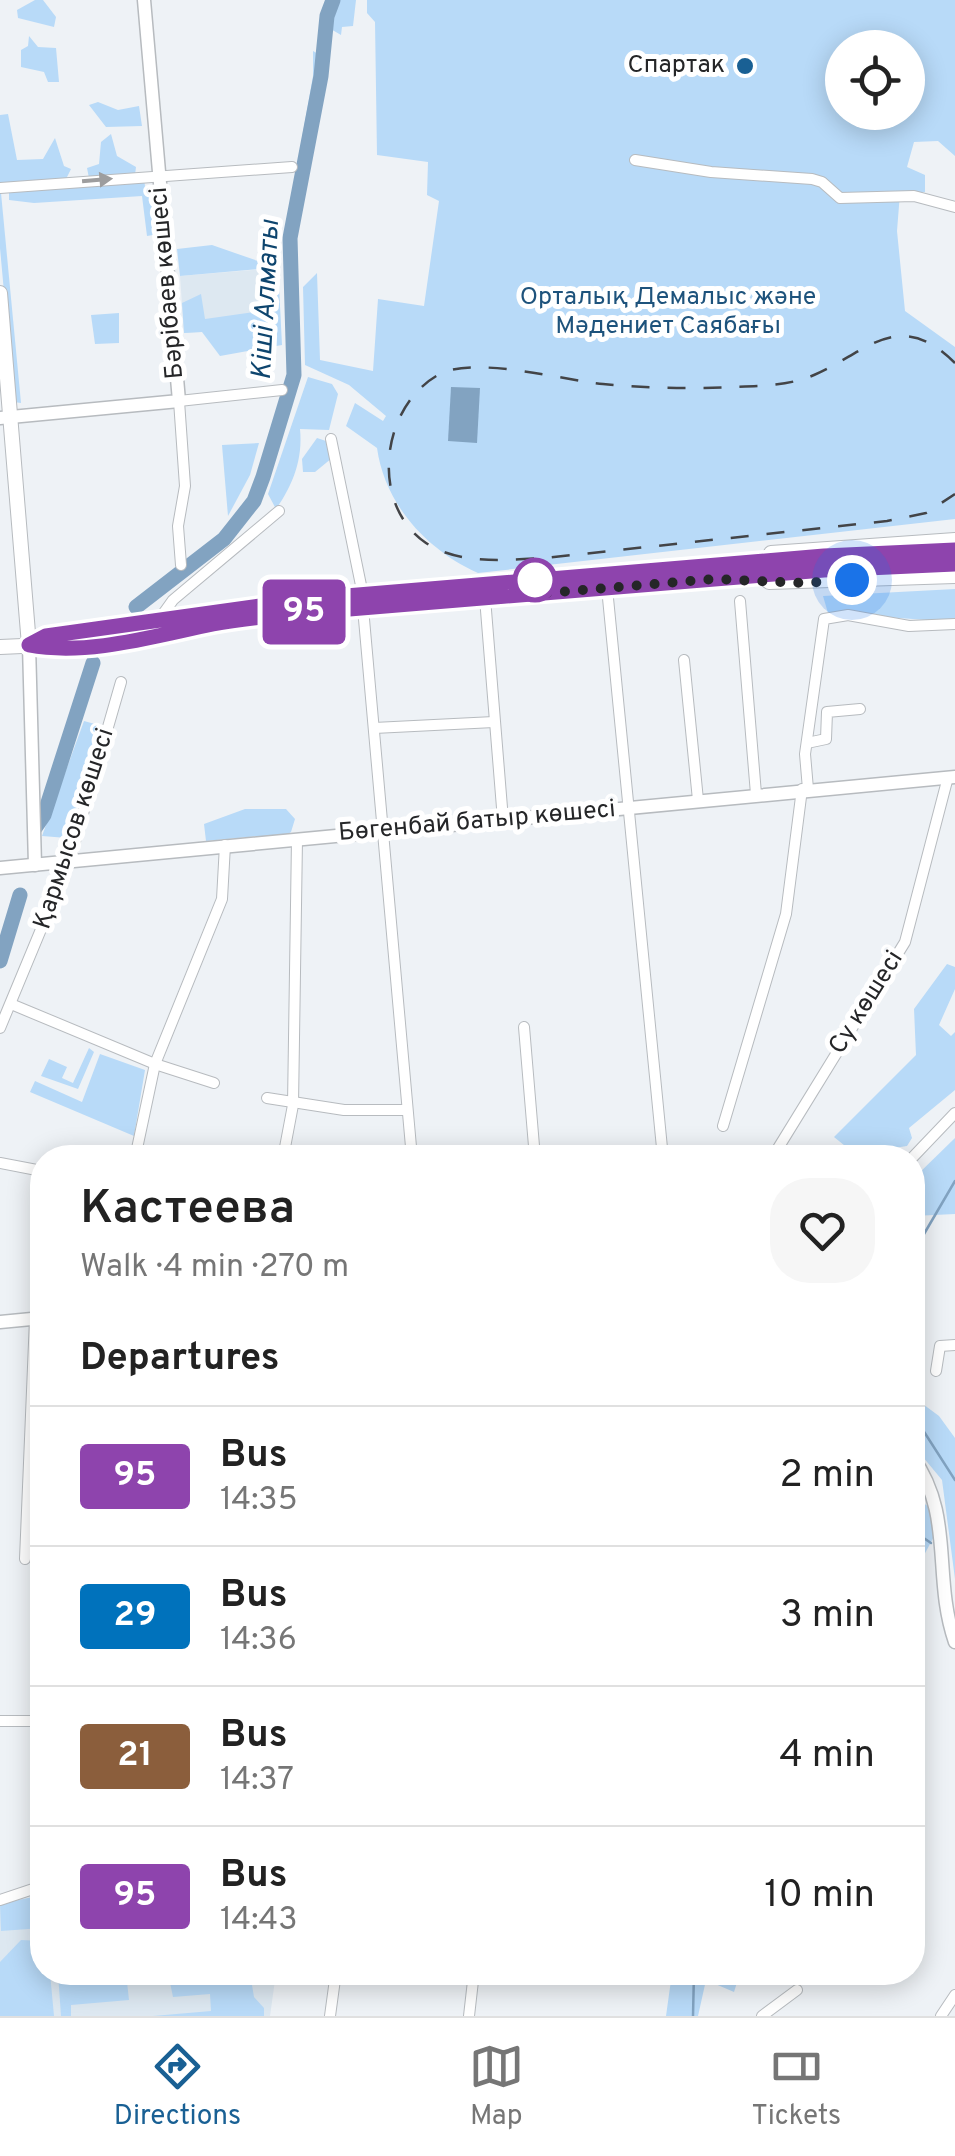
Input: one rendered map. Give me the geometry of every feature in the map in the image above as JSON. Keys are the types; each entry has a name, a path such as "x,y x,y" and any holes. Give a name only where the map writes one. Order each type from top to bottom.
{"main road":[{"path":"0,293 6,418 29,645"},
{"path":"29,645 46,636 156,623 248,606 485,598 607,588 713,572 798,548 955,540"},
{"path":"0,647 47,648 133,641 248,618 364,601 955,550"},
{"path":"824,563 955,564"},
{"path":"713,572 802,583 955,576"}],"street":[{"name":"Бәрібаев көшесі","path":"144,0 186,486 178,526 180,565"},
{"path":"634,160 711,172 812,179 822,182 840,198 914,196 955,207"},
{"path":"0,188 292,167"},
{"path":"6,418 282,390"},
{"path":"332,440 364,601 411,1145"},
{"path":"156,623 173,600 278,510"},
{"path":"607,588 663,1145"},
{"path":"485,598 502,820"},
{"path":"740,601 756,794"},
{"path":"722,1126 786,914 824,620 848,616 909,626 955,624"},
{"path":"29,645 35,865"},
{"path":"684,660 698,800"},
{"name":"Қармысов көшесі","path":"0,1028 69,862 121,682"},
{"path":"807,743 826,739 827,712 860,708"},
{"path":"374,728 494,722"},
{"name":"Бөгенбай батыр көшесі","path":"0,868 952,777"},
{"name":"Су көшесі","path":"780,1145 905,942 952,777"},
{"path":"285,1145 294,1104 297,839"},
{"path":"139,1145 155,1064 222,899 226,846"},
{"path":"11,1004 155,1064 214,1083"},
{"path":"524,1027 533,1145"},
{"path":"268,1098 344,1110 407,1110"},
{"path":"925,1145 955,1114"},
{"path":"0,1163 30,1169"},
{"path":"0,1322 30,1319"},
{"path":"936,1371 940,1346 955,1345"},
{"path":"925,1474 936,1490 944,1515 948,1621 955,1642"},
{"path":"26,1560 30,1486"},
{"path":"0,1721 30,1721"},
{"path":"0,1900 30,1890"},
{"path":"330,2016 334,1985"},
{"path":"469,2016 473,1985"},
{"path":"762,2016 797,1990"},
{"path":"941,2016 955,1995"}],"shaded area":[{"path":"278,268 281,327 184,333 180,276"},
{"path":"451,387 480,388 477,443 448,441"},
{"path":"30,1898 30,1985 274,1985 270,2016 0,2016 0,1904"}],"green space":[{"path":"43,0 56,17 54,27 18,18 17,10"},
{"path":"336,0 356,0 353,26 342,27 341,35 329,28 328,19"},
{"name":"Орталық Демалыс және Мәдениет Саябағы","path":"367,0 955,0 955,156 938,141 914,142 907,167 925,175 925,192 900,193 897,231 905,311 955,347 955,519 478,573 442,552 399,507 377,448 346,426 355,403 383,421 386,416 349,385 305,365 303,287 317,273 320,360 373,371 378,299 424,306 439,201 427,195 428,162 377,155 375,22 367,13"},
{"path":"29,36 38,47 56,48 59,82 48,82 44,72 21,67 21,50 28,46"},
{"path":"313,51 327,59 313,152 300,149 313,76"},
{"path":"98,102 118,110 139,106 142,126 106,127 89,105"},
{"path":"8,114 17,160 43,159 55,138 64,166 71,169 65,181 0,184 0,115"},
{"path":"111,134 117,156 136,167 135,175 89,178 87,168 99,164 101,142"},
{"path":"144,178 146,195 156,194 159,234 147,236 142,196 34,203 9,200 9,189"},
{"path":"0,193 21,403 14,402 0,248"},
{"path":"212,245 278,268 282,345 220,356 202,332 184,333 182,303 201,294 205,319 269,310 259,269 180,276 177,249"},
{"path":"119,313 119,343 95,344 91,315"},
{"path":"308,377 332,384 338,394 329,430 300,429 296,471 276,509 268,494"},
{"path":"317,438 326,441 332,458 315,472 303,472 302,459"},
{"path":"259,443 250,475 228,516 222,445"},
{"path":"955,589 955,622 828,613 823,596"},
{"path":"84,721 102,726 67,838 42,836"},
{"path":"245,809 286,809 295,819 291,832 282,838 206,841 204,824"},
{"path":"947,964 955,967 955,989 939,1025 951,1036 955,1032 955,1090 909,1128 912,1138 908,1145 844,1145 834,1137 916,1055 914,1009"},
{"path":"89,1048 94,1052 78,1089 41,1076 49,1059 67,1067 62,1078 73,1083"},
{"path":"100,1054 145,1070 134,1136 30,1092 35,1081 82,1102"},
{"path":"955,1138 955,1214 925,1215 925,1167"},
{"path":"925,1406 939,1416 955,1438 955,1579 942,1480 925,1459"},
{"path":"925,1504 929,1507 937,1531 925,1553"},
{"path":"30,1898 30,1929 1,1931 0,1904"},
{"path":"21,1940 30,1940 30,1985 51,1985 54,2016 0,2016 0,1962"},
{"path":"59,1985 127,1985 129,2000 71,2005 71,2016 61,2016"},
{"path":"170,1985 252,1985 264,2016 153,2016 211,2011 210,1994 173,1997"},
{"path":"670,1985 705,1985 698,2016 666,2016"},
{"path":"718,1985 736,1985 734,1992"}],"waterway":[{"name":"Кіші Алматы","path":"136,607 224,539 254,501 263,477 294,375 290,238 321,76 327,16 333,0"},
{"name":"Кіші Алматы","path":"35,828 44,815 93,663"},
{"name":"Кіші Алматы","path":"0,961 20,895"},
{"path":"925,1232 955,1181"},
{"path":"925,1433 955,1480"},
{"path":"925,1539 931,1543"},
{"path":"693,2016 694,1985"}],"railway":[{"path":"955,363 935,346 900,336 867,346 804,379 763,386 635,386 518,370 453,369 419,390 404,409 389,456 396,505 408,526 439,550 484,560 545,558 887,521 926,513 955,494"}],"bus line":[{"name":"95","path":"955,550 824,556 310,599 132,627 46,636 29,645 47,648 133,641 248,618 313,612 824,570 955,564"}],"place":[{"name":"Спартак","path":"745,66"}],"route":[{"path":"535,580 546,593 714,579 802,583 852,580"}]}
